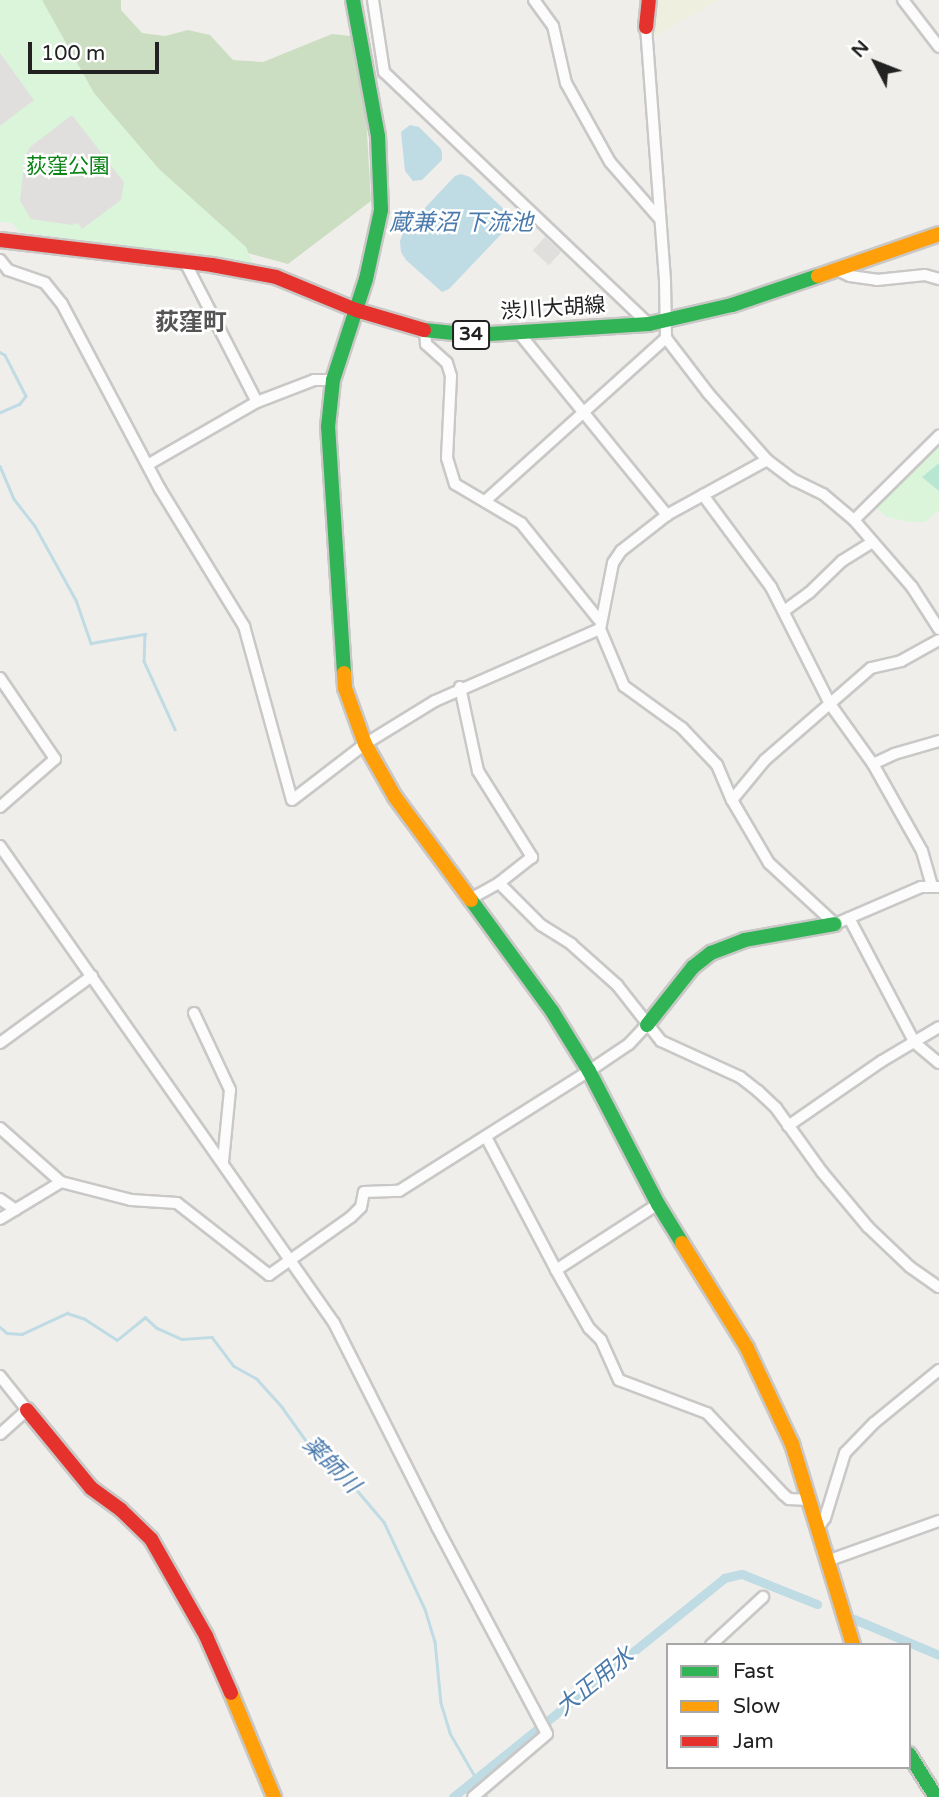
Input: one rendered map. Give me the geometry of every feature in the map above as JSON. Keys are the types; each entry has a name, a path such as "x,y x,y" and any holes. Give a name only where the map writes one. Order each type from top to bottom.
{"street":[{"path":"353,0 372,59 382,210 356,310 333,380 328,427 340,647 345,688 366,744 395,797 552,1011 589,1071 658,1204 747,1348 788,1433 852,1643"},
{"path":"372,59 379,26 373,0"},
{"path":"534,0 553,26 566,83 610,162 659,218"},
{"path":"649,0 646,27 666,338 708,393 767,460 794,480 823,494 854,520 912,587 939,629"},
{"path":"903,0 939,47"},
{"path":"372,59 649,324"},
{"name":"渋川大胡線","path":"0,243 185,262 276,277 356,310 425,330 474,335 667,321 733,305 939,234"},
{"path":"0,260 8,270 45,283 62,304 160,489 244,626 292,800 366,744 460,687 599,625"},
{"path":"185,262 257,402"},
{"path":"837,270 850,276 877,280 925,275 939,279"},
{"path":"425,330 426,344 447,363 451,376 447,458 455,484 521,523 599,625 624,686 682,728 716,765 732,800 769,863 842,921 915,1043 939,1063"},
{"path":"519,333 667,514"},
{"path":"485,501 666,338"},
{"path":"149,464 257,402 314,380 333,380"},
{"path":"854,520 939,436"},
{"path":"599,625 617,557 667,514 767,460"},
{"path":"0,1128 61,1182 131,1200 177,1203 269,1275 351,1217 361,1207 364,1192 399,1191 629,1044 693,967 711,953 745,940 842,921 905,892 936,886 922,851 873,764 830,704 784,611 757,566 703,495"},
{"path":"784,611 809,593 842,561 873,542"},
{"path":"732,800 765,760 871,668 901,661 939,640"},
{"path":"0,678 55,759 0,807"},
{"path":"460,687 478,771 532,857 499,883 470,899"},
{"path":"873,764 894,754 939,741"},
{"path":"0,846 334,1324 547,1734 480,1791"},
{"path":"499,883 541,925 570,944 617,985 661,1041 740,1077 776,1108 868,1227 910,1267 939,1287"},
{"path":"0,1043 92,976"},
{"path":"194,1013 230,1090 223,1162"},
{"path":"788,1126 882,1060 939,1027"},
{"path":"486,1137 556,1270 589,1328 601,1340 619,1380 707,1413 783,1494 789,1499 809,1500"},
{"path":"0,1219 61,1182"},
{"path":"0,1199 16,1210"},
{"path":"556,1270 658,1204"},
{"path":"818,1528 825,1518 845,1453 874,1423 939,1370"},
{"path":"0,1376 91,1488 121,1510 151,1539 206,1636 258,1752 274,1797"},
{"path":"0,1434 27,1410"},
{"path":"827,1560 939,1521"},
{"path":"713,1643 763,1597"},
{"path":"911,1757 936,1797"}],"green space":[{"name":"荻窪公園","path":"0,0 42,0 94,93 159,169 246,247 253,263 19,232 12,223 0,222"},
{"path":"22,0 121,0 121,10 142,33 165,36 188,30 210,35 233,60 263,62 332,34 350,36 364,81 371,201 288,264 219,245 158,201"},
{"path":"654,0 720,0 651,38"},
{"path":"939,442 939,510 925,522 909,522 887,517 872,505"},
{"path":"939,463 939,491 922,477"}],"shaded area":[{"path":"0,53 34,100 0,126"},
{"path":"72,115 124,182 121,200 82,229 78,223 72,225 31,219 20,201 25,157 30,147"},
{"path":"545,237 561,252 549,265 533,250"}],"water":[{"path":"410,125 419,127 441,149 442,160 422,180 413,181 405,171 401,132"},
{"name":"蔵兼沼 下流池","path":"461,174 470,177 509,214 509,226 449,289 442,292 406,260 401,252 400,241 404,230 455,176"}],"waterway":[{"path":"0,352 5,355 26,396 20,404 0,413"},
{"path":"0,466 14,499 35,526 76,600 91,643 145,634 144,661 175,729"},
{"name":"薬師川","path":"0,1327 7,1333 22,1334 67,1313 85,1319 117,1340 145,1317 157,1328 182,1339 212,1337 234,1366 257,1379 282,1407 317,1456 351,1483 384,1522 425,1609 435,1641 441,1703 450,1733 487,1797"},
{"name":"大正用水","path":"453,1797 724,1578 742,1574 817,1604"},
{"name":"大正用水","path":"854,1619 911,1643"},
{"name":"大正用水","path":"911,1643 939,1655"}],"traffic: fast":[{"path":"344,673 328,427 333,380 366,279 381,210 378,136 353,0"},
{"path":"424,330 474,335 649,324 732,305 818,276"},
{"path":"471,900 552,1011 589,1071 658,1204 682,1243"},
{"path":"647,1025 693,967 711,953 745,940 835,924"},
{"path":"911,1757 936,1797"}],"traffic: slow":[{"path":"818,276 939,234"},
{"path":"344,673 345,688 365,744 395,797 471,900"},
{"path":"682,1243 747,1348 792,1444 852,1643"},
{"path":"231,1693 274,1797"}],"traffic: jam":[{"path":"646,27 649,0"},
{"path":"0,240 212,265 276,277 356,310 424,330"},
{"path":"27,1410 91,1488 121,1510 151,1539 206,1636 231,1693"}],"district":[{"name":"荻窪町","path":"191,323"}]}
